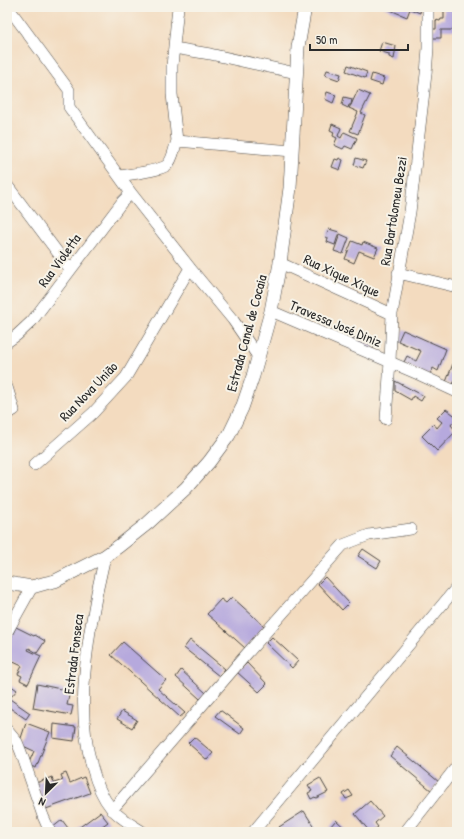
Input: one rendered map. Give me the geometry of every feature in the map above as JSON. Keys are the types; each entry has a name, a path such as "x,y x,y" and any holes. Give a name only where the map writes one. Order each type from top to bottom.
{"street":[{"path":"8,7 69,90 69,107 131,193 233,320 259,358"},
{"path":"120,176 161,168 168,164 173,154 176,141 172,94 172,66 178,7"},
{"name":"Estrada Canal de Cocaia","path":"7,583 32,587 55,580 105,556 153,518 186,488 210,462 229,435 242,408 259,358 271,311 280,263 290,188 298,47 305,7"},
{"name":"Rua Bartolomeu Bezzi","path":"386,419 392,314 398,273 410,212 426,74 428,48 428,7"},
{"path":"174,48 210,54 296,73"},
{"path":"176,141 292,151"},
{"path":"7,185 70,269"},
{"name":"Rua Violetta","path":"7,342 18,335 32,321 70,269 122,202 131,193"},
{"name":"Rua Xique Xique","path":"280,263 392,314"},
{"name":"Rua Nova União","path":"34,465 93,413 126,377 190,268"},
{"path":"398,273 457,287"},
{"name":"Travessa José Diniz","path":"271,311 457,392"},
{"path":"7,387 14,410 7,414"},
{"path":"112,810 343,545 368,535 411,529"},
{"name":"Estrada Fonseca","path":"105,556 98,585 83,680 83,715 85,736 96,782 103,797 112,810 142,832"},
{"path":"7,632 32,587"},
{"path":"253,832 457,587"},
{"path":"7,730 21,752 50,832"},
{"path":"405,832 457,766"}],"building":[{"path":"383,7 421,7 420,13 410,9 407,17"},
{"path":"444,7 457,7 457,30 441,30 441,38 432,38 432,29 436,29 436,20 440,21 441,19 444,19"},
{"path":"382,42 396,46 394,59 389,57 389,54 379,51"},
{"path":"348,65 367,72 365,78 346,71"},
{"path":"327,70 341,74 339,80 325,75"},
{"path":"372,74 384,78 382,85 370,81"},
{"path":"358,90 370,95 361,113 365,115 358,134 350,131 358,112 349,108"},
{"path":"327,92 336,95 333,103 325,99"},
{"path":"344,97 352,99 351,105 349,105 348,108 342,105"},
{"path":"332,124 341,128 338,136 341,138 344,132 357,138 352,149 345,146 343,149 334,145 337,138 333,136 334,132 330,130"},
{"path":"339,158 343,160 340,170 332,167 335,159 338,160"},
{"path":"356,158 366,161 363,168 354,165"},
{"path":"329,229 339,232 335,245 327,242 328,238 326,237"},
{"path":"340,234 349,238 343,254 334,251"},
{"path":"352,241 362,245 363,242 378,248 374,257 359,251 354,263 345,259"},
{"path":"403,330 446,349 438,371 433,368 429,376 403,364 407,356 416,361 421,351 398,341"},
{"path":"354,337 374,346 371,353 351,344"},
{"path":"454,361 457,362 457,375 453,385 446,382"},
{"path":"395,381 424,396 421,401 413,396 411,400 395,391"},
{"path":"446,409 457,417 451,425 456,431 437,451 422,436 434,424 437,428 442,422 437,418"},
{"path":"363,549 381,561 377,568 358,556"},
{"path":"325,577 349,603 342,610 318,584"},
{"path":"232,597 264,626 245,648 207,614 221,599 226,603"},
{"path":"16,627 45,641 37,653 29,648 28,650 41,656 28,684 20,680 22,676 18,674 22,666 7,659 7,646"},
{"path":"272,637 298,661 292,668 266,643"},
{"path":"190,640 225,669 219,676 184,648"},
{"path":"123,642 166,680 158,689 185,713 180,717 111,655"},
{"path":"247,663 267,684 259,692 237,672"},
{"path":"181,670 206,693 200,699 176,677"},
{"path":"7,683 17,690 11,697 7,694"},
{"path":"37,684 70,691 67,705 73,706 71,715 33,708"},
{"path":"7,697 30,713 26,719 7,706"},
{"path":"220,710 244,728 240,734 215,716"},
{"path":"122,711 137,720 132,728 117,719"},
{"path":"26,723 50,732 36,768 28,765 34,751 19,744"},
{"path":"54,724 76,727 74,741 53,738"},
{"path":"194,737 213,753 207,760 188,743"},
{"path":"397,747 439,782 432,791 390,756"},
{"path":"66,773 70,783 84,777 90,793 46,809 36,783 52,777 54,783 63,780 61,775"},
{"path":"320,778 328,792 311,799 308,793 312,791 308,785"},
{"path":"349,790 353,796 346,799 343,794"},
{"path":"370,801 383,816 375,823 378,827 372,832 370,832 355,814"},
{"path":"304,811 316,830 312,832 282,832 279,827"},
{"path":"100,812 108,822 94,832 73,832"},
{"path":"62,820 71,832 55,832 52,828"},
{"path":"336,820 349,832 336,832 330,827"}]}
